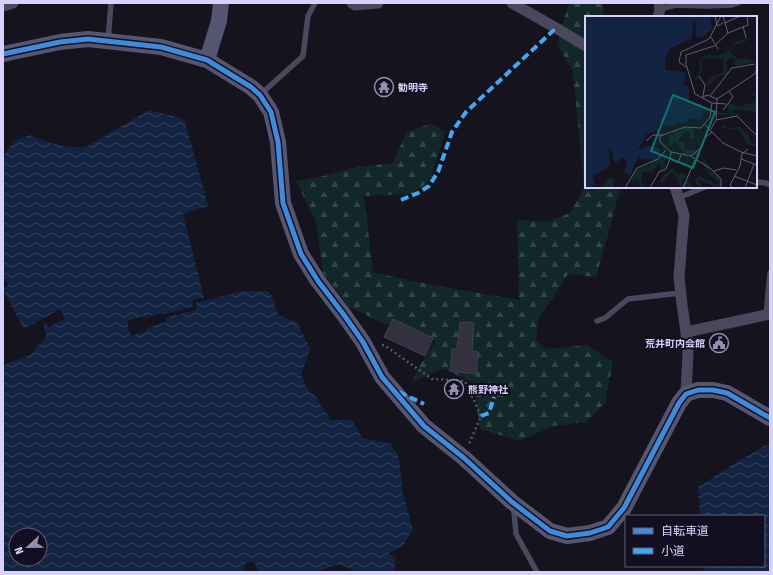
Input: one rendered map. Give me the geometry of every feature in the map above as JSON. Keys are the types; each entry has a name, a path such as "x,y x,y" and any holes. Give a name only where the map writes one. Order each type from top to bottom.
{"street":[{"path":"3,6 13,3"},
{"path":"207,60 219,21 221,3"},
{"path":"352,3 355,5 378,3"},
{"path":"512,3 585,45"},
{"path":"3,54 60,42 88,39 161,47 207,60 251,87 260,95 271,112 278,142 283,203 301,254 318,281 363,342 382,377 424,426 550,531 567,536 590,533 608,527 624,508 679,403 686,394 698,390 713,390 727,393 770,418"},
{"path":"677,192 684,215 679,277 688,352 686,394"},
{"path":"686,332 768,314"}],"lane":[{"path":"108,41 110,3"},
{"path":"260,95 303,56 308,16 315,3"},
{"path":"659,10 676,5 706,6 732,5 738,3"},
{"path":"757,182 770,185"},
{"path":"677,192 699,188"},
{"path":"768,314 770,273"},
{"path":"597,321 605,318 628,299 680,293"},
{"path":"517,505 514,511 516,534 537,572"}],"path":[{"path":"363,342 384,345 432,379 465,381 481,416 464,458"}],"green space":[{"path":"569,3 604,3 603,16 585,16 585,188 621,188 596,277 568,274 550,303 539,317 536,341 547,349 587,345 613,362 605,403 586,422 553,426 519,441 480,429 474,385 471,382 443,368 411,383 421,363 436,341 384,324 348,306 323,273 316,222 296,181 324,176 356,167 393,163 406,133 429,124 435,125 445,132 430,181 411,194 364,196 373,272 412,281 519,300 517,220 547,222 570,213 584,188 573,71 557,44"}],"water":[{"path":"149,110 184,119 208,206 183,214 204,297 193,300 192,307 144,318 143,316 127,321 131,336 147,331 147,328 166,322 165,318 196,310 196,303 243,291 266,291 270,293 278,315 297,322 310,349 301,375 310,393 314,394 331,420 352,420 362,438 391,444 398,455 402,490 413,530 402,547 388,553 396,558 394,572 353,572 351,569 339,564 317,572 259,572 253,562 246,563 243,572 3,572 3,365 30,355 46,337 44,328 45,322 48,327 65,319 60,309 24,329 3,290 3,288 8,285 3,276 3,156 14,141 30,135 50,143 84,148"},
{"path":"770,445 770,572 704,572 703,567 765,567 765,515 700,515 698,487 764,446"}],"building":[{"path":"393,319 433,338 425,356 384,337"},
{"path":"460,322 474,323 472,351 478,352 476,374 450,371 452,349 457,349"}],"marked path":[{"path":"401,200 418,193 429,186 438,172 452,132 466,112 556,28"},
{"path":"399,392 424,404"},
{"path":"481,416 489,413 494,397"}],"cycle path":[{"path":"3,54 60,42 88,39 161,47 207,60 251,87 260,95 271,112 278,142 283,203 301,254 318,281 363,342 382,377 424,426 464,458 512,502 550,531 567,536 590,533 608,527 624,508 679,403 686,394 698,390 713,390 727,393 770,418"}],"place":[{"name":"勧明寺","path":"384,87"},
{"name":"荒井町内会館","path":"719,343"},
{"name":"熊野神社","path":"454,389"}]}
